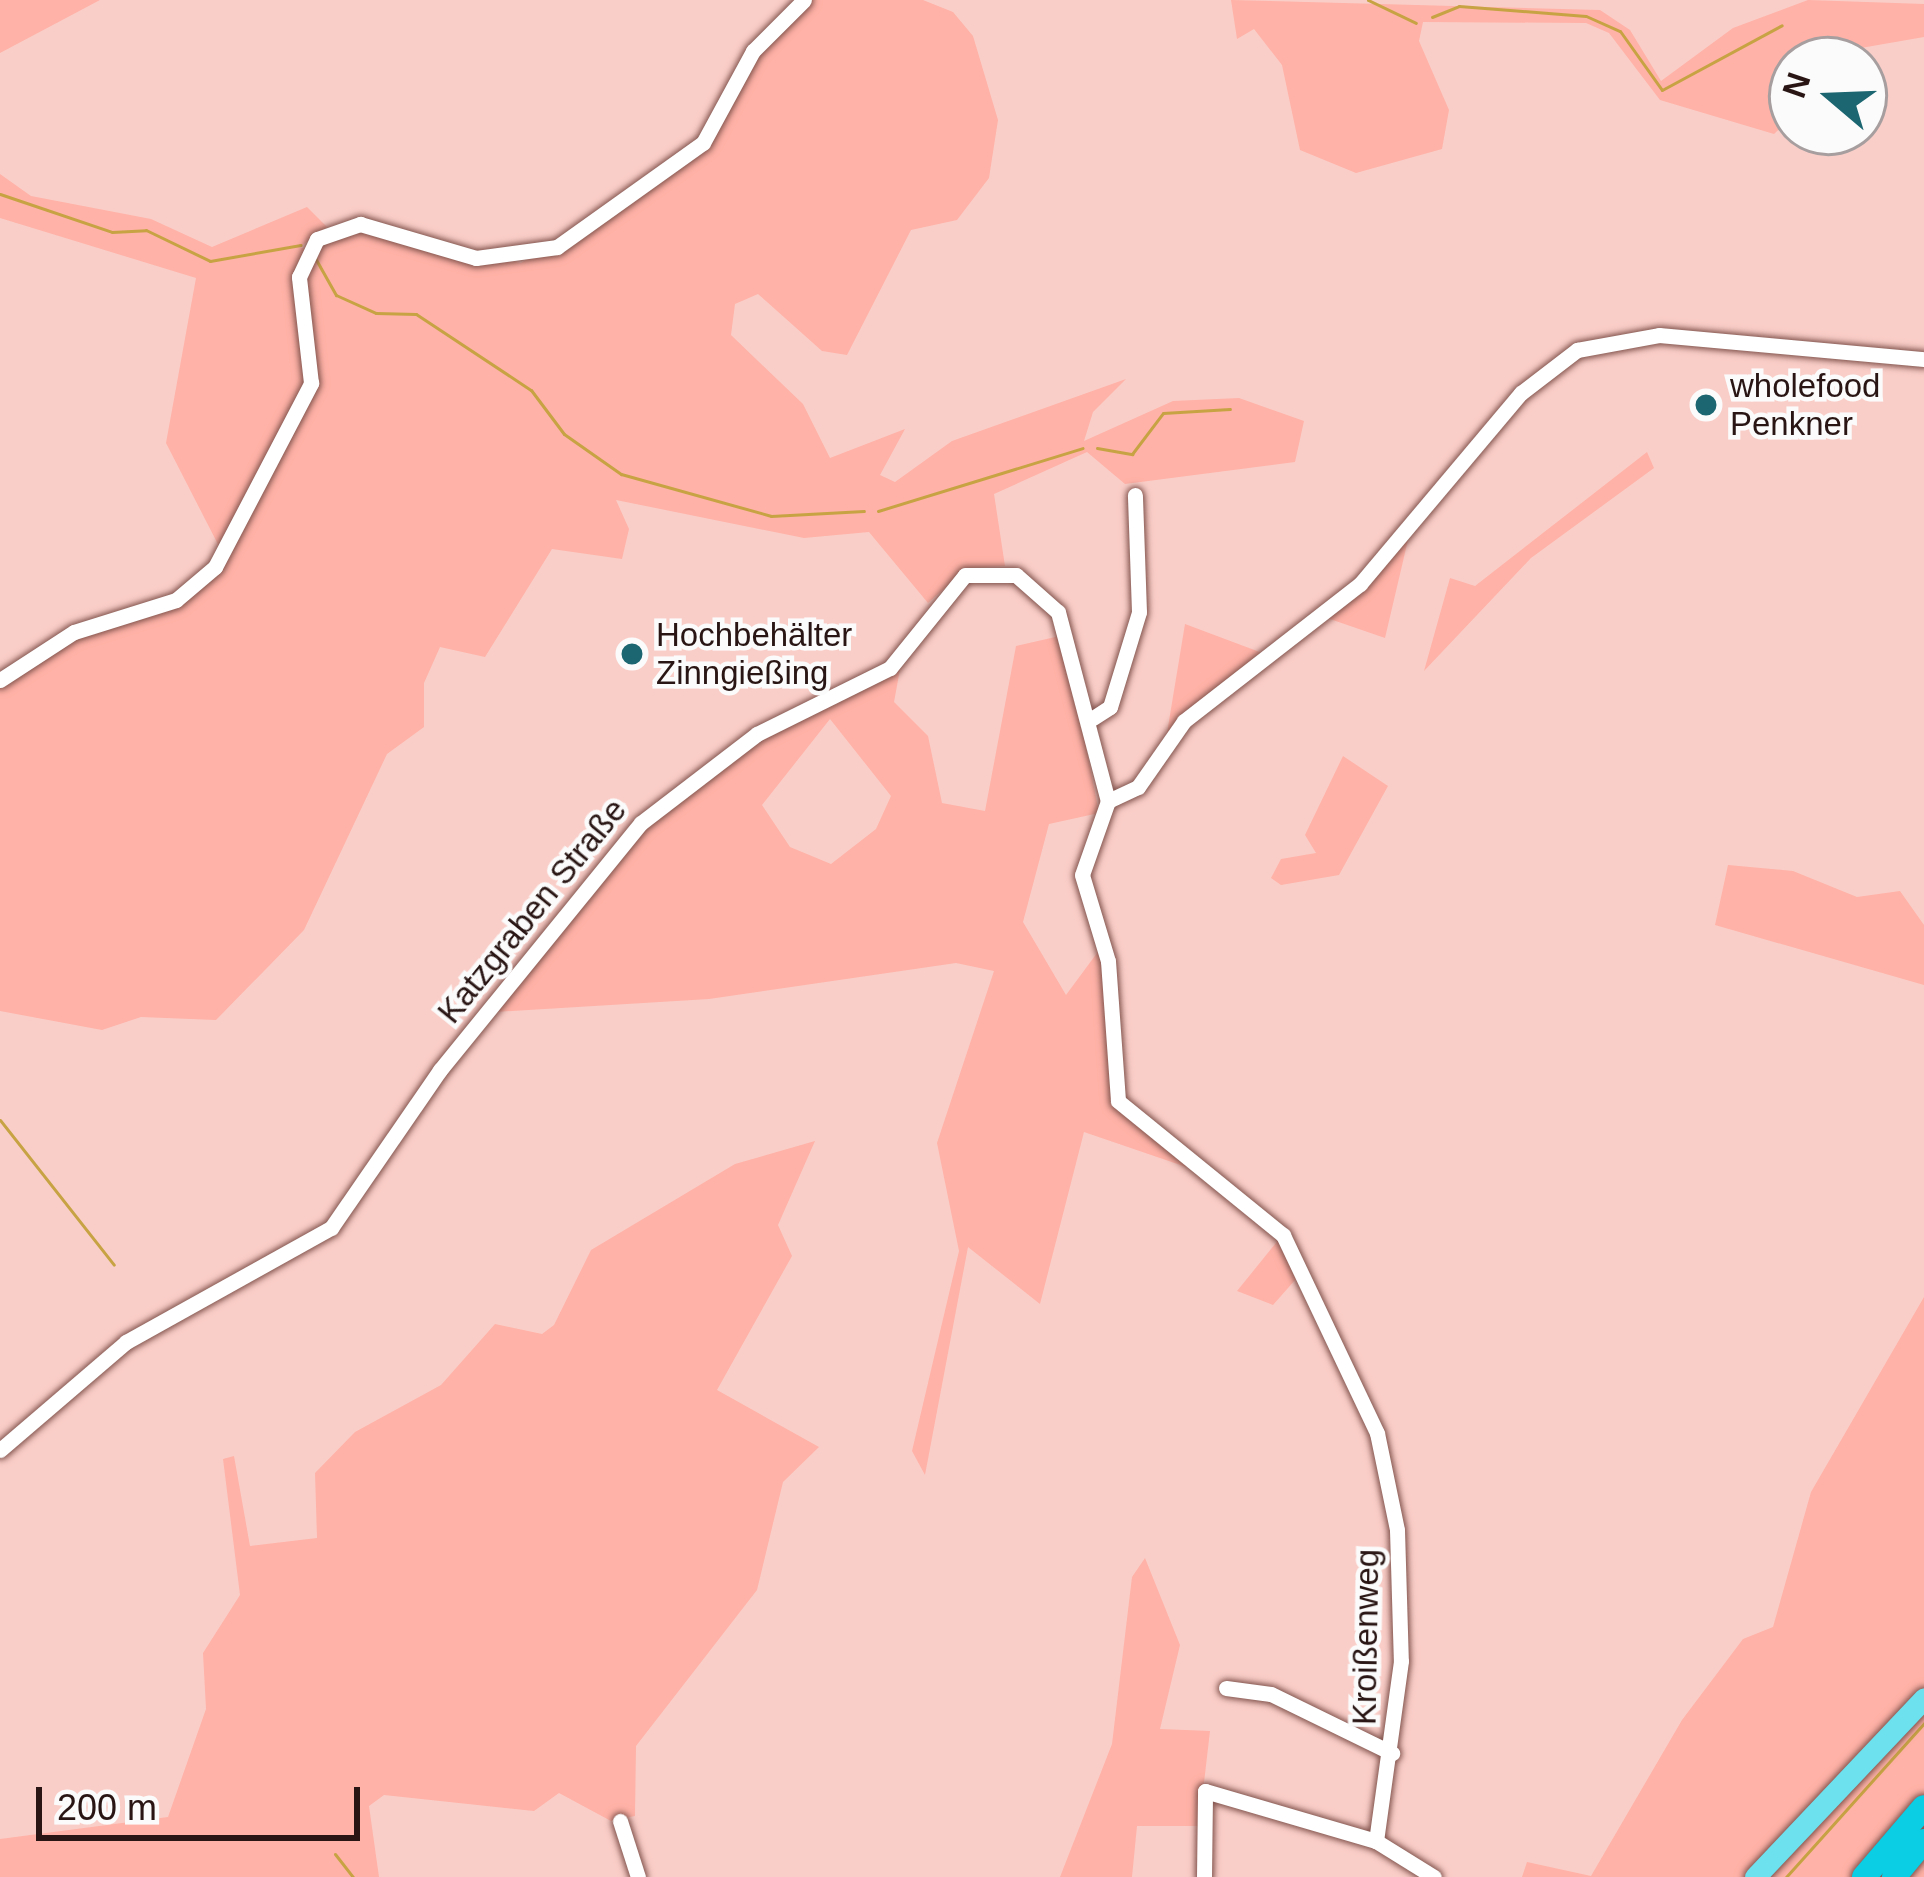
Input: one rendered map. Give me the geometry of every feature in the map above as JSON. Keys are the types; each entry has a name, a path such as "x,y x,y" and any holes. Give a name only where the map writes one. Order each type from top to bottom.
{"highway":[{"path":"1864,1877 1924,1807"},
{"path":"1894,1877 1924,1841"}],"main road":[{"path":"1756,1877 1924,1698"}],"street":[{"path":"0,680 74,632 176,600 215,567 311,383 299,277 316,239 361,224 476,258 556,247 703,143 753,51 804,0"},
{"path":"1108,801 1138,787 1184,721 1360,584 1521,393 1577,350 1659,335 1924,359"},
{"path":"1093,718 1110,707 1138,612 1135,495"},
{"name":"Katzgraben Straße","path":"0,1450 126,1342 331,1228 440,1070 641,823 757,734 890,668 952,584 988,569 1038,587 1068,632 1093,718 1097,784 1108,801"},
{"name":"Kroißenweg","path":"1108,801 1082,875 1108,961 1118,1101 1283,1235 1377,1433 1399,1554 1392,1753 1376,1841"},
{"path":"1226,1688 1282,1698 1392,1753"},
{"path":"1204,1877 1205,1791 1376,1841 1434,1877"},
{"path":"620,1821 638,1877"}],"shaded area":[{"path":"0,0 100,0 0,53"},
{"path":"809,0 923,0 953,12 973,36 998,120 989,178 957,220 911,230 847,355 822,351 758,294 735,304 731,335 803,404 830,458 905,429 880,475 895,482 952,441 1126,379 1093,412 1084,441 1173,401 1239,398 1304,421 1295,462 1125,484 1087,452 994,494 1005,566 967,568 928,603 869,532 804,538 616,500 629,529 622,559 552,549 485,657 440,647 424,683 424,727 387,754 304,930 216,1020 141,1017 102,1030 0,1011 0,685 73,635 155,611 225,558 166,443 196,278 0,218 0,174 31,196 151,219 212,247 307,207 327,227 300,247 310,251 353,228 521,263 692,161 745,71"},
{"path":"1231,0 1600,10 1630,30 1661,81 1733,28 1808,0 1924,4 1924,37 1888,43 1888,36 1768,36 1768,132 1660,100 1609,33 1586,23 1423,22 1419,41 1449,110 1442,149 1356,173 1300,150 1282,65 1254,29 1237,39"},
{"path":"1647,452 1654,468 1531,558 1424,671 1450,578 1475,586"},
{"path":"1408,540 1385,638 1327,618 1379,572"},
{"path":"1185,624 1265,654 1167,733"},
{"path":"1064,635 1099,813 1049,824 1023,922 1066,995 1100,949 1115,1104 1195,1170 1084,1132 1040,1304 968,1247 925,1475 912,1451 959,1251 937,1143 994,971 956,963 709,999 494,1012 639,830 759,737 901,664 894,702 928,736 942,803 985,811 1016,646","holes":["830,719 891,796 876,829 831,864 790,847 762,805"]},
{"path":"1343,756 1388,786 1339,875 1281,885 1271,878 1281,859 1316,853 1305,835"},
{"path":"1728,865 1793,871 1857,897 1900,891 1924,925 1924,985 1715,925"},
{"path":"815,1141 778,1225 792,1256 717,1390 819,1447 783,1482 757,1590 636,1746 635,1816 611,1821 559,1793 534,1811 384,1795 369,1806 379,1877 0,1877 0,1839 168,1817 206,1709 203,1653 240,1595 223,1459 234,1456 250,1546 317,1538 315,1473 355,1432 441,1385 495,1324 542,1334 554,1325 591,1250 735,1164"},
{"path":"1280,1238 1303,1271 1273,1305 1237,1291"},
{"path":"1924,1297 1924,1877 1522,1877 1527,1862 1591,1876 1682,1720 1743,1639 1773,1627 1811,1492"},
{"path":"1145,1558 1180,1645 1160,1729 1210,1731 1199,1826 1137,1826 1132,1877 1060,1877 1112,1744 1132,1577"}],"waterway":[{"path":"1368,0 1416,23"},
{"path":"1432,17 1459,6 1586,16 1620,31 1662,90 1782,25"},
{"path":"0,194 112,232 146,230 210,261 301,245"},
{"path":"314,256 336,295 376,313 416,314 531,390 564,434 621,474 771,516 864,511"},
{"path":"1097,448 1132,454 1163,413 1230,409"},
{"path":"878,511 1083,448"},
{"path":"0,1120 114,1265"},
{"path":"1786,1877 1924,1723"},
{"path":"335,1854 353,1877"}],"place":[{"name":"wholefood Penkner","path":"1706,405"},
{"name":"Hochbehälter Zinngießing","path":"632,654"}]}
